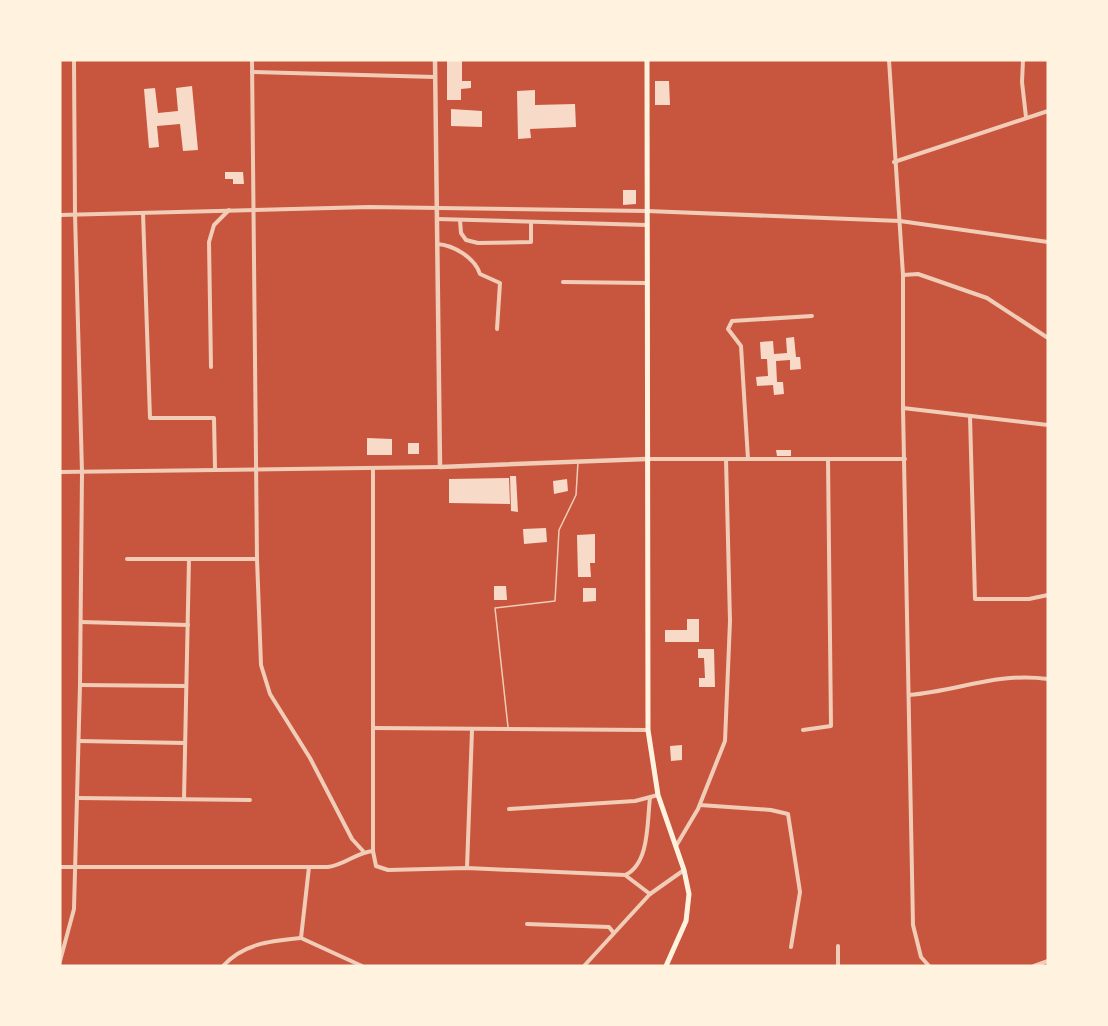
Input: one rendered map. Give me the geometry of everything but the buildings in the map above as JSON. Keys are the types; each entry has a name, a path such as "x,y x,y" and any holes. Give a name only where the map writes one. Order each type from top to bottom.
{"main road":[{"path":"647,60 648,730 658,795 684,870 688,894 686,921 666,966"}],"street":[{"path":"60,961 74,909 81,622 82,472 75,214 74,60"},
{"path":"252,60 257,559 264,680 310,758 352,839 363,851"},
{"path":"435,60 440,467"},
{"path":"889,60 903,275 903,408 914,926 921,957 929,966"},
{"path":"1023,60 1022,82 1026,117"},
{"path":"252,72 435,77"},
{"path":"894,162 1048,111"},
{"path":"60,215 437,207 647,211 900,221 1048,242"},
{"path":"211,367 209,242 214,225 229,210"},
{"path":"143,213 150,418 214,418 215,469"},
{"path":"437,219 647,225"},
{"path":"460,220 461,233 466,240 478,243 531,242 531,222"},
{"path":"437,244 449,245 477,266 480,274 500,283 497,329"},
{"path":"903,275 918,274 987,298 1048,338"},
{"path":"563,282 647,283"},
{"path":"748,459 741,346 728,329 732,321 813,316"},
{"path":"903,408 1048,424"},
{"path":"970,416 975,599 1029,599 1048,595"},
{"path":"60,472 440,467 647,459 905,459"},
{"path":"676,846 700,805 725,741 730,621 726,459"},
{"path":"803,730 831,726 828,459"},
{"path":"373,468 374,860 380,869 467,868 625,875 650,894"},
{"path":"127,559 257,559"},
{"path":"184,799 189,559"},
{"path":"81,622 188,625"},
{"path":"909,695 936,693 978,681 1025,676 1048,679"},
{"path":"80,685 186,686"},
{"path":"373,728 508,731 648,730"},
{"path":"467,868 472,730"},
{"path":"79,741 185,743"},
{"path":"509,809 650,798 658,795"},
{"path":"78,798 250,800"},
{"path":"625,875 634,868 644,846 650,798"},
{"path":"700,805 771,810 788,814 800,892 791,947"},
{"path":"60,867 340,866 363,851 373,851"},
{"path":"301,938 309,867"},
{"path":"584,966 650,894 684,870"},
{"path":"527,924 609,927 613,932"},
{"path":"223,966 235,953 265,942 301,938 362,966"},
{"path":"838,945 838,966"},
{"path":"1034,966 1048,961"}],"lane":[{"path":"508,731 495,608 555,601 559,530 576,495 578,462"}]}
